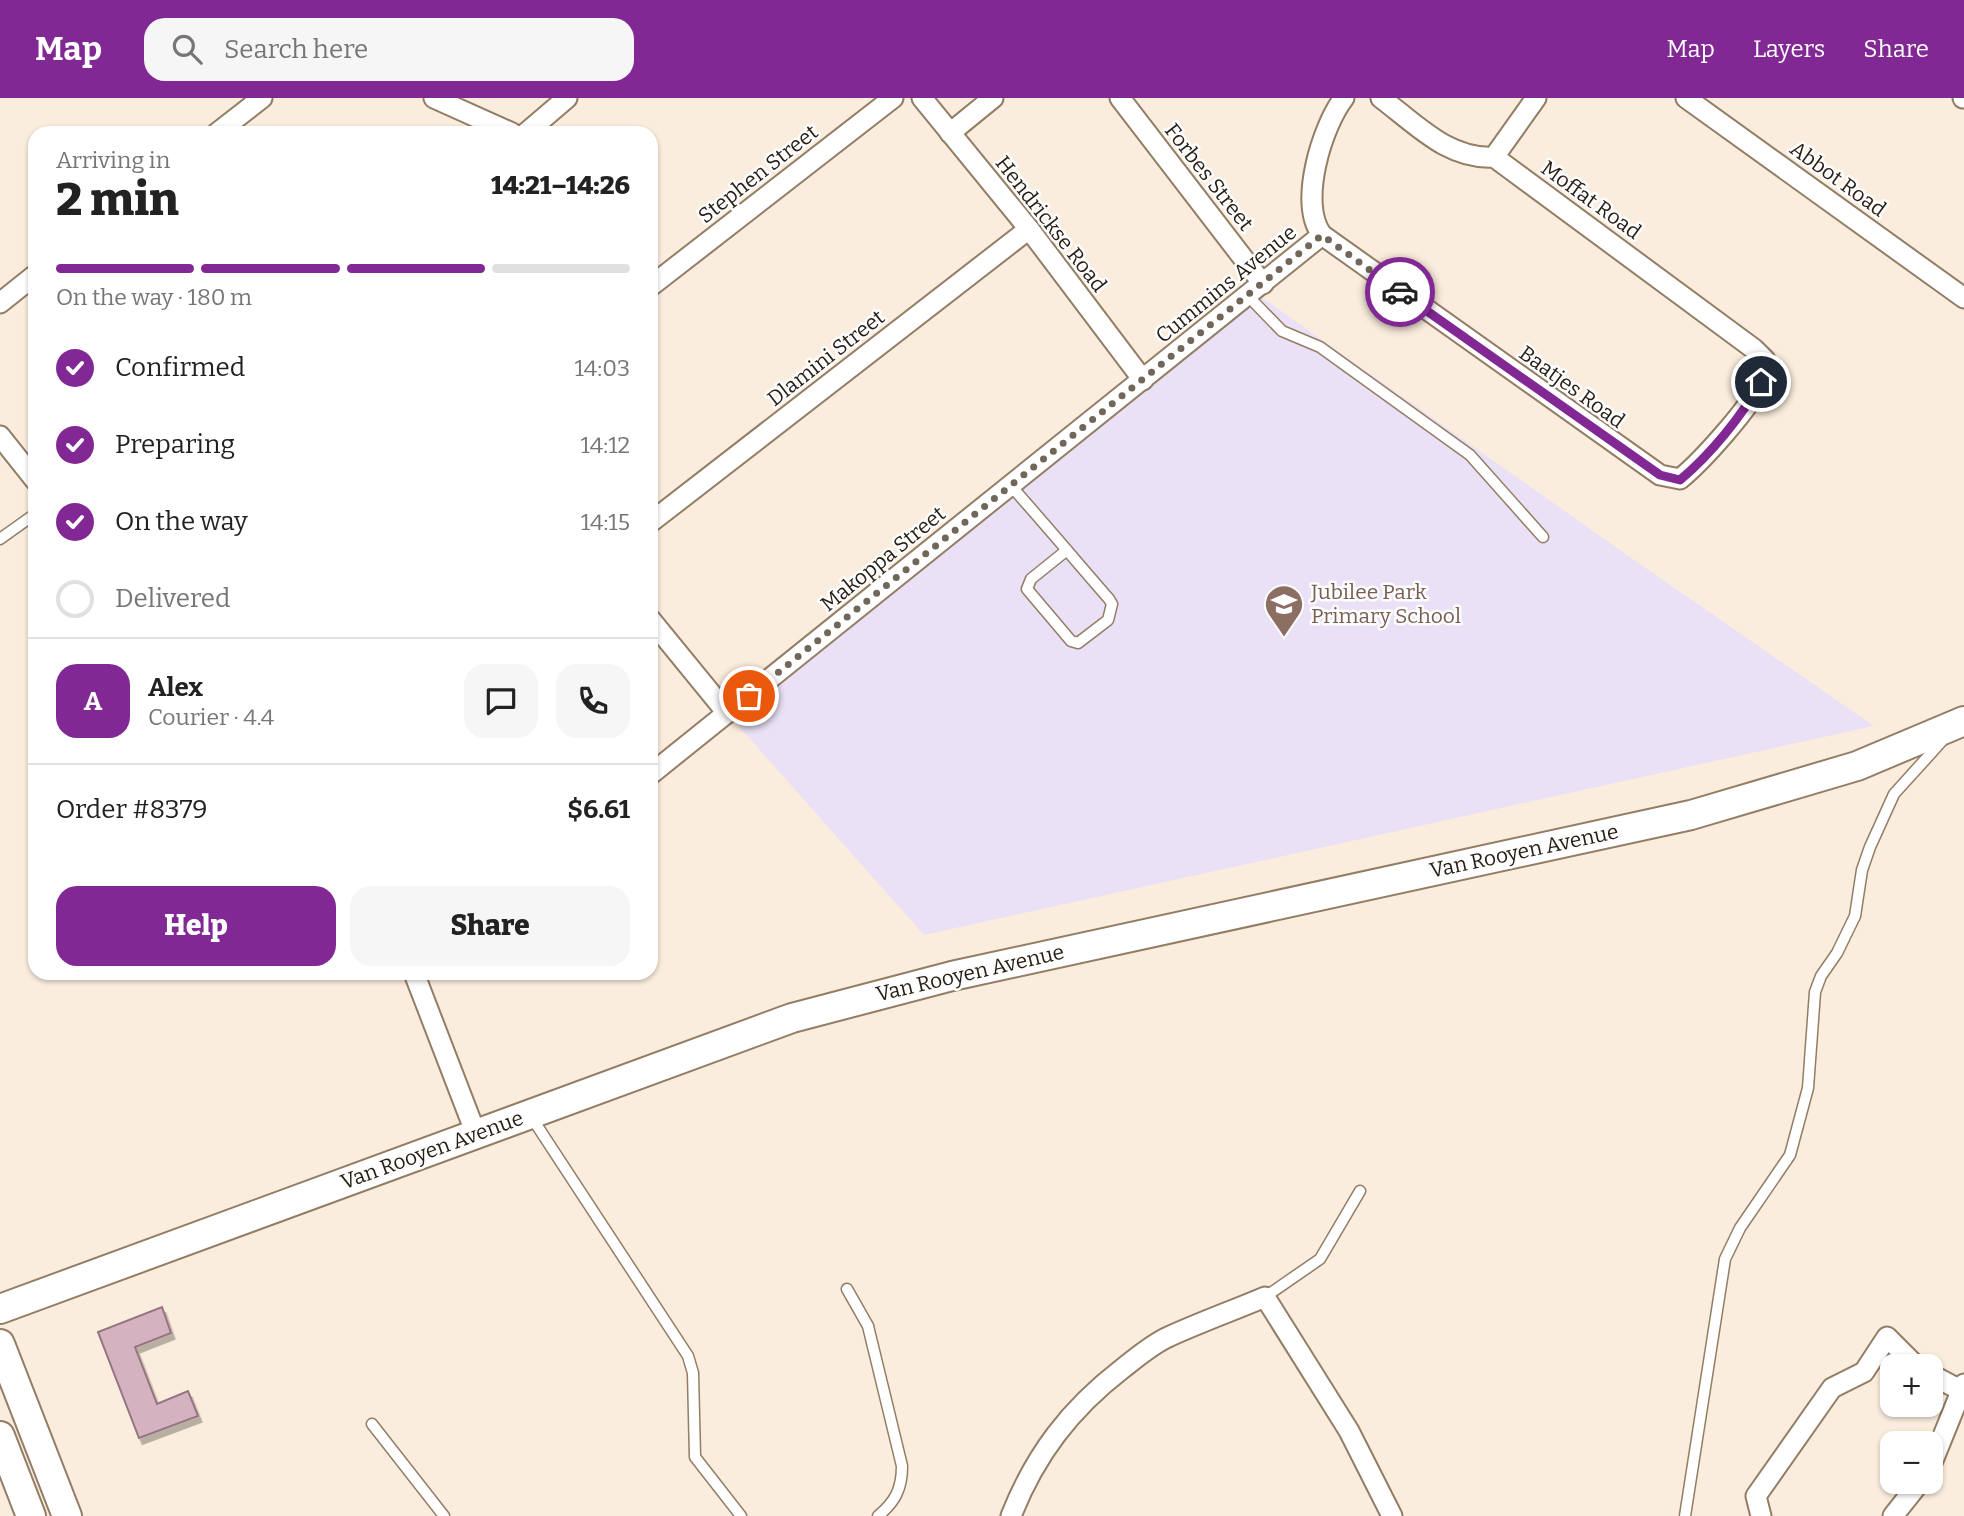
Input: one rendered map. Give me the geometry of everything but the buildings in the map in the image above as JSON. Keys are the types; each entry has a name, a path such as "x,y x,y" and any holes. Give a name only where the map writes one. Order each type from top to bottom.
{"street":[{"path":"226,126 262,98"},
{"path":"434,98 496,126"},
{"path":"534,126 568,98"},
{"name":"Stephen Street","path":"658,281 893,98"},
{"name":"Hendrickse Road","path":"922,98 1029,229 1143,380"},
{"path":"950,133 993,98"},
{"name":"Forbes Street","path":"1120,98 1255,290"},
{"name":"Cummins Avenue","path":"1143,380 1322,235 1312,216 1315,172 1333,112 1344,98"},
{"path":"1381,98 1452,150 1472,158 1494,157 1536,98"},
{"name":"Abbot Road","path":"1686,98 1964,298"},
{"name":"Moffat Road","path":"1494,157 1754,349 1765,360"},
{"name":"Dlamini Street","path":"658,517 1029,229"},
{"name":"Baatjes Road","path":"1322,235 1660,475 1680,480 1692,470 1750,400 1761,382 1765,360"},
{"path":"0,303 28,281"},
{"name":"Makoppa Street","path":"658,768 1143,380"},
{"path":"0,436 28,471"},
{"path":"658,629 727,713"},
{"name":"Van Rooyen Avenue","path":"0,1309 792,1018 854,1000 1080,947 1691,815 1857,766 1959,723"},
{"path":"417,980 476,1134"},
{"path":"1011,1516 1025,1480 1040,1454 1067,1417 1092,1392 1165,1339 1265,1297 1349,1431 1392,1516"},
{"path":"1761,1516 1756,1496 1832,1388 1864,1372 1887,1337 1904,1354"},
{"path":"0,1344 67,1516"},
{"path":"1943,1384 1961,1398 1943,1439"},
{"path":"0,1436 31,1516"},
{"path":"1893,1516 1910,1494"}],"lane":[{"path":"1255,290 1282,331 1320,347 1470,455 1543,537"},
{"path":"1011,486 1067,550 1112,604 1108,620 1078,643 1071,640 1027,589 1031,579 1067,550"},
{"path":"0,539 28,519"},
{"path":"1685,1516 1725,1259 1740,1228 1790,1155 1808,1088 1815,992 1821,976 1837,953 1855,916 1862,870 1894,794 1959,723"},
{"path":"530,1115 688,1356 693,1373 695,1457 741,1516"},
{"path":"1265,1297 1320,1259 1360,1191"},
{"path":"846,1289 868,1326 902,1466 902,1480 895,1500 878,1516"},
{"path":"372,1424 444,1516"}],"shaded area":[{"name":"Jubilee Park Primary School","path":"1254,292 1874,726 924,935 727,713"}],"way so far":[{"path":"749,696 1322,235 1400,292"}],"place":[{"name":"Jubilee Park Primary School","path":"1284,638"}],"route":[{"path":"1400,292 1628,456 1660,475 1680,480 1692,470 1750,400 1761,382"}]}
